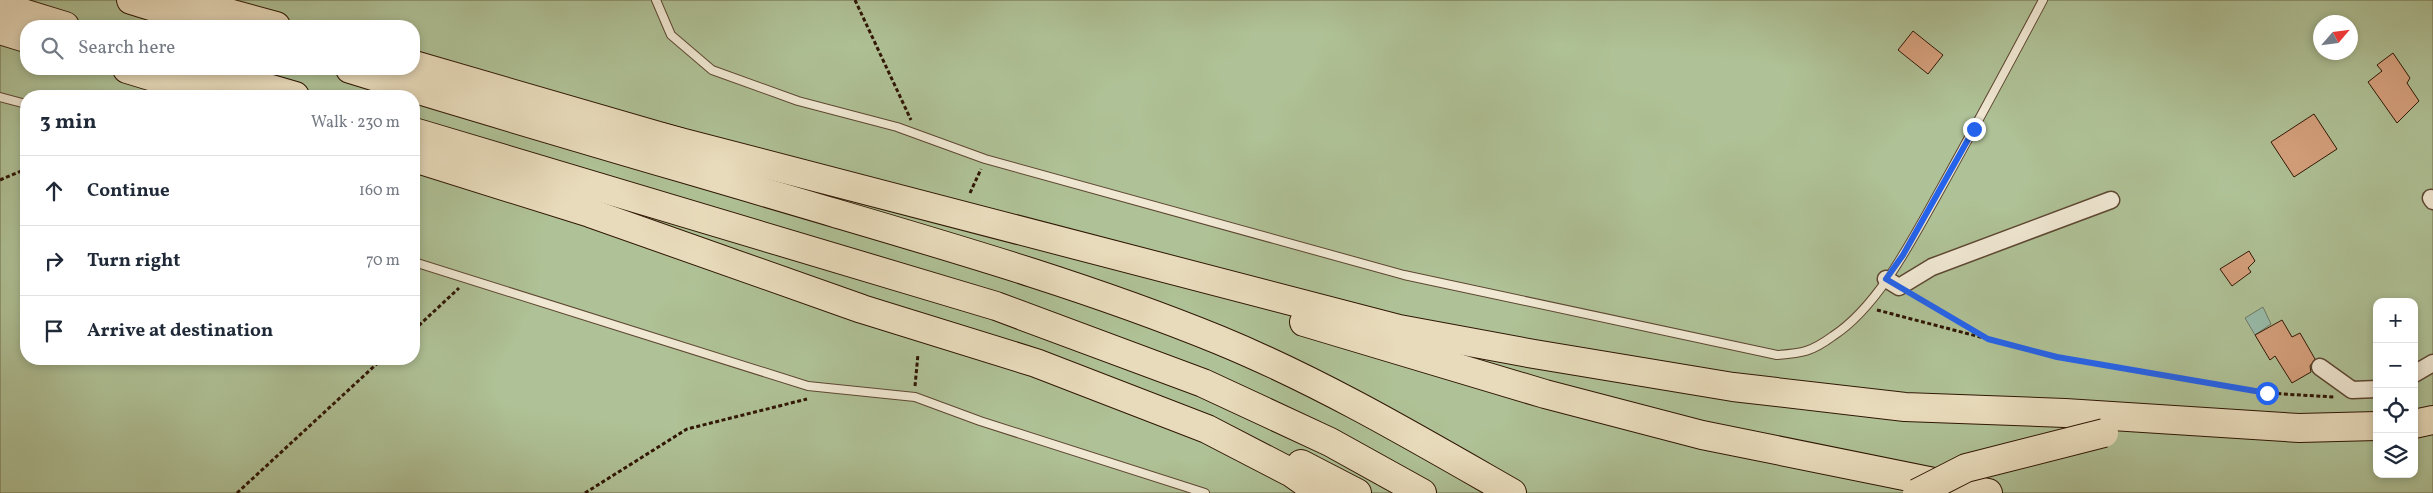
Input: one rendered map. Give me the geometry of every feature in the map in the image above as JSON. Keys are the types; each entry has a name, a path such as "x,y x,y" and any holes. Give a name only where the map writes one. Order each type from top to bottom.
{"highway":[{"path":"131,0 196,20"},
{"path":"181,0 254,20"},
{"path":"0,6 46,20"},
{"path":"0,30 20,36"},
{"path":"420,67 1228,298 1392,350 1554,396 1702,435 1988,493"},
{"path":"147,75 196,90"},
{"path":"223,75 275,90"},
{"path":"370,75 419,90"},
{"path":"420,90 966,251 1088,292 1220,341 1362,407 1512,493"},
{"path":"420,134 996,306 1203,383 1330,442 1422,493"},
{"path":"661,137 1399,329 1515,350 1733,386 1905,406 2299,428 2373,426"},
{"path":"420,160 590,213 862,309 1036,363 1207,430 1292,473 1320,493"},
{"path":"759,272 1037,354 1177,406 1298,462 1357,493"},
{"path":"2418,423 2433,420"},
{"path":"1917,493 1966,468 2104,433 2251,424"}],"street":[{"path":"1893,283 2111,200"},
{"path":"2418,372 2433,363"},
{"path":"2320,367 2352,390 2373,389"}],"lane":[{"path":"656,0 671,35 712,70 798,101 897,127 985,160 1404,275 1777,355 1805,353 1835,336 1893,283 1903,255 1960,155 2043,0"},
{"path":"0,97 20,102"},
{"path":"420,264 808,386 915,397 980,421 1205,493"}],"path":[{"path":"855,0 918,134"},
{"path":"970,193 985,160"},
{"path":"0,180 20,172"},
{"path":"420,324 469,278"},
{"path":"1893,283 1988,339"},
{"path":"1865,307 2057,357 2267,393 2344,397"},
{"path":"915,397 918,354"},
{"path":"237,493 376,365"},
{"path":"585,493 687,430 842,390"}],"shaded area":[{"path":"0,0 2433,0 2433,493 0,493"},
{"path":"2263,307 2271,324 2255,335 2245,318"}],"building":[{"path":"1913,31 1943,55 1928,74 1898,50"},
{"path":"2393,53 2410,78 2407,83 2419,101 2397,123 2368,82 2382,71 2377,65"},
{"path":"2314,114 2337,149 2294,177 2271,142"},
{"path":"2249,251 2255,261 2248,268 2251,272 2232,286 2220,269"},
{"path":"2282,320 2292,337 2300,333 2315,359 2310,366 2311,372 2292,383 2275,356 2270,360 2255,335"}],"route":[{"path":"1974,129 1903,255 1886,279 1988,339 2057,357 2267,393"}]}
